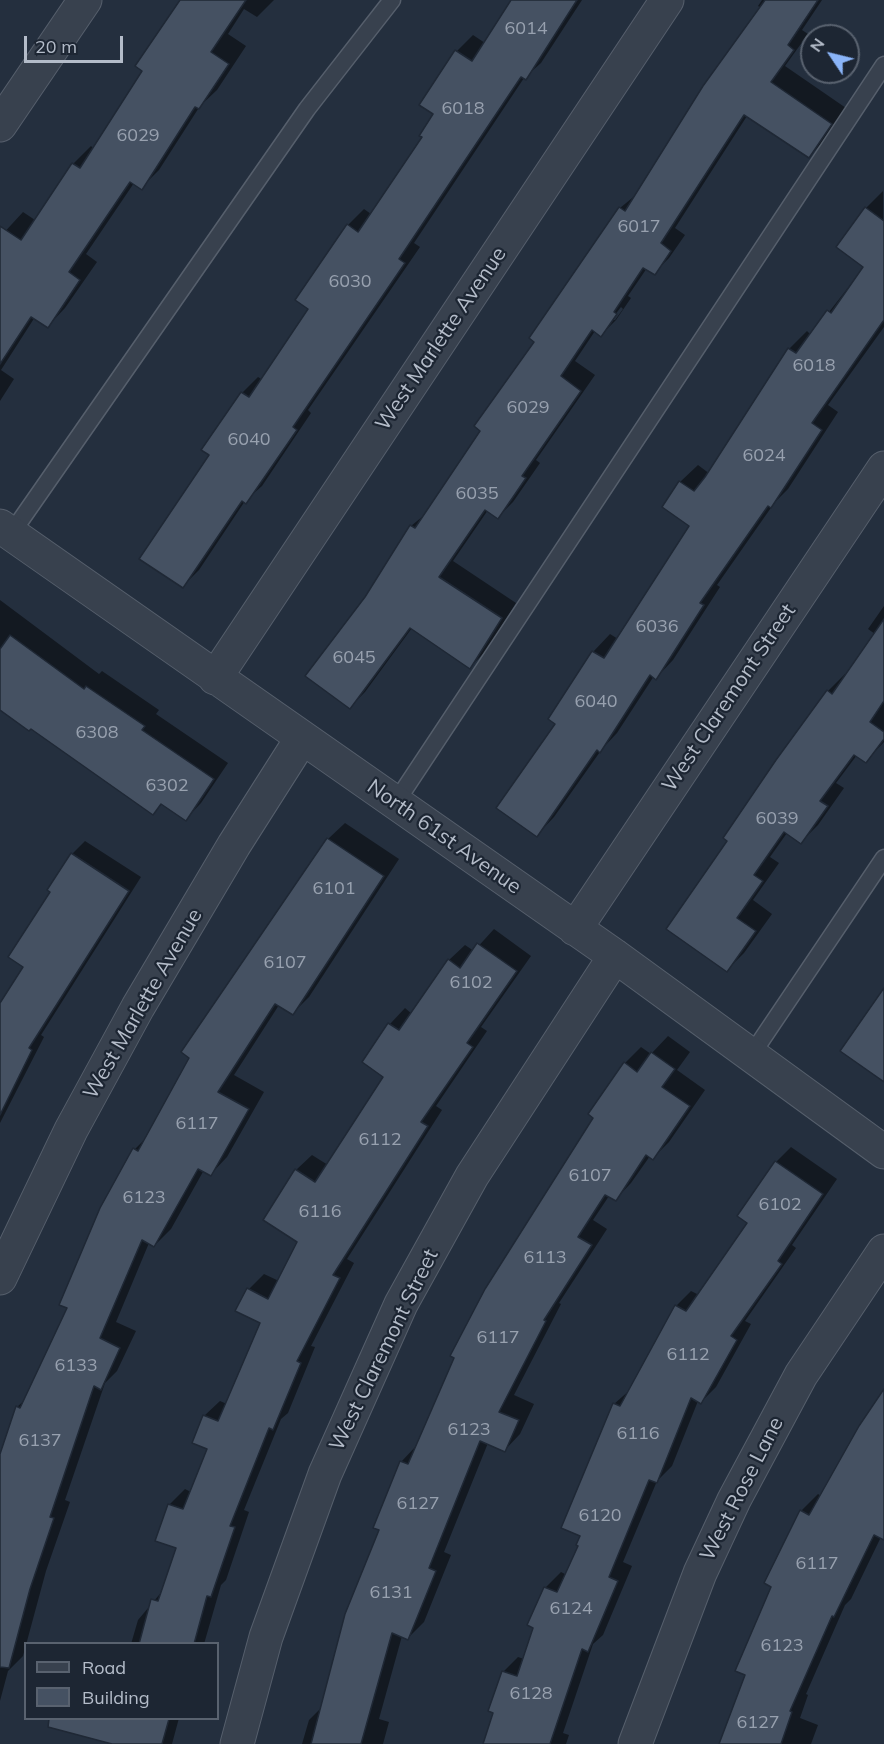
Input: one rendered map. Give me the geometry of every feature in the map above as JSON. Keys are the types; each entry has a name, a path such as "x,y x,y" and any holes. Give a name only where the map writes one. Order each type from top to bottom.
{"street":[{"path":"0,125 85,0"},
{"name":"West Marlette Avenue","path":"215,678 667,0"},
{"name":"West Claremont Street","path":"574,929 884,468"},
{"name":"North 61st Avenue","path":"6,530 615,956 750,1057 884,1152"},
{"name":"West Marlette Avenue","path":"0,1278 71,1130 138,1007 234,845 302,738"},
{"name":"West Claremont Street","path":"237,1744 266,1637 325,1474 401,1304 472,1176 615,956"},
{"name":"West Rose Lane","path":"635,1744 700,1573 734,1500 801,1374 884,1251"}],"lane":[{"path":"6,530 307,109 392,0"},
{"path":"396,802 884,65"},
{"path":"750,1057 884,858"}],"building":[{"path":"180,0 246,0 211,52 229,64 199,109 195,107 142,190 130,182 69,272 80,280 48,328 31,317 0,364 0,226 21,240 72,163 80,168 142,71 135,66"},
{"path":"511,0 577,0 526,80 521,77 399,259 405,263 293,427 297,430 246,504 242,501 183,588 139,559 209,455 201,450 241,392 249,397 308,309 295,300 347,224 358,232 422,137 419,136 433,114 419,105 455,50 472,61"},
{"path":"765,0 818,0 788,45 794,50 771,82 832,124 809,158 744,115 661,243 671,251 655,275 643,268 614,312 617,314 601,337 592,330 561,376 581,391 522,476 526,478 498,519 485,510 439,577 502,618 470,669 410,628 350,709 305,676 365,597 410,525 415,528 480,431 474,426 534,342 529,338 619,207 625,211 703,86"},
{"path":"865,207 884,221 884,320 812,423 822,430 771,508 768,506 700,603 704,605 656,680 650,675 600,753 597,750 537,837 496,808 555,724 548,719 592,651 604,658 689,526 662,507 679,481 694,491 788,348 796,353 827,310 831,313 863,267 836,247"},
{"path":"884,619 884,701 870,722 884,732 884,739 866,763 854,755 820,801 828,806 801,844 784,832 754,875 763,881 737,918 756,931 727,972 666,929 727,841 723,838 776,760 827,690 832,694"},
{"path":"10,635 84,689 86,686 145,726 142,730 214,779 186,821 161,804 153,815 31,729 29,731 0,710 0,649"},
{"path":"327,838 384,876 293,1015 275,1004 218,1092 249,1109 211,1176 198,1169 154,1247 142,1240 100,1338 120,1348 101,1390 94,1386 50,1517 54,1518 30,1589 9,1668 0,1667 0,1454 16,1406 20,1408 67,1308 59,1305 100,1208 133,1148 138,1151 189,1058 181,1052"},
{"path":"71,853 129,891 29,1048 32,1050 0,1115 0,1003 23,967 8,957 50,892 47,890"},
{"path":"477,943 517,971 467,1043 473,1047 421,1122 428,1126 333,1275 340,1278 297,1361 301,1363 273,1430 269,1428 230,1526 235,1527 211,1597 207,1596 195,1642 140,1642 151,1599 158,1601 176,1548 155,1541 168,1504 183,1509 207,1449 192,1443 203,1415 218,1421 260,1323 235,1311 247,1288 268,1299 297,1242 263,1220 295,1169 315,1182 383,1077 362,1062 388,1023 399,1030 448,959 460,968"},
{"path":"884,988 884,1082 840,1051"},
{"path":"651,1052 675,1069 662,1087 690,1106 653,1160 646,1155 616,1201 605,1195 578,1237 592,1245 544,1320 546,1321 499,1412 519,1420 505,1452 480,1441 429,1568 436,1571 408,1640 392,1633 361,1744 311,1744 345,1614 379,1530 373,1528 400,1461 408,1464 454,1358 450,1356 485,1289 593,1118 588,1114 624,1062 637,1072"},
{"path":"775,1161 823,1194 778,1261 782,1264 731,1336 737,1340 701,1404 691,1398 657,1483 649,1480 609,1577 618,1581 588,1652 582,1649 550,1744 483,1744 493,1713 488,1711 502,1671 517,1676 533,1628 527,1625 544,1587 557,1592 578,1546 576,1545 580,1536 561,1528 613,1403 620,1406 675,1305 686,1311 747,1223 737,1216"},
{"path":"884,1389 884,1540 874,1535 834,1617 832,1616 790,1711 792,1712 781,1744 719,1744 745,1675 735,1671 771,1587 764,1583 800,1510 809,1515 859,1426"},
{"path":"49,1720 169,1720 162,1744 112,1744 48,1727"}]}
